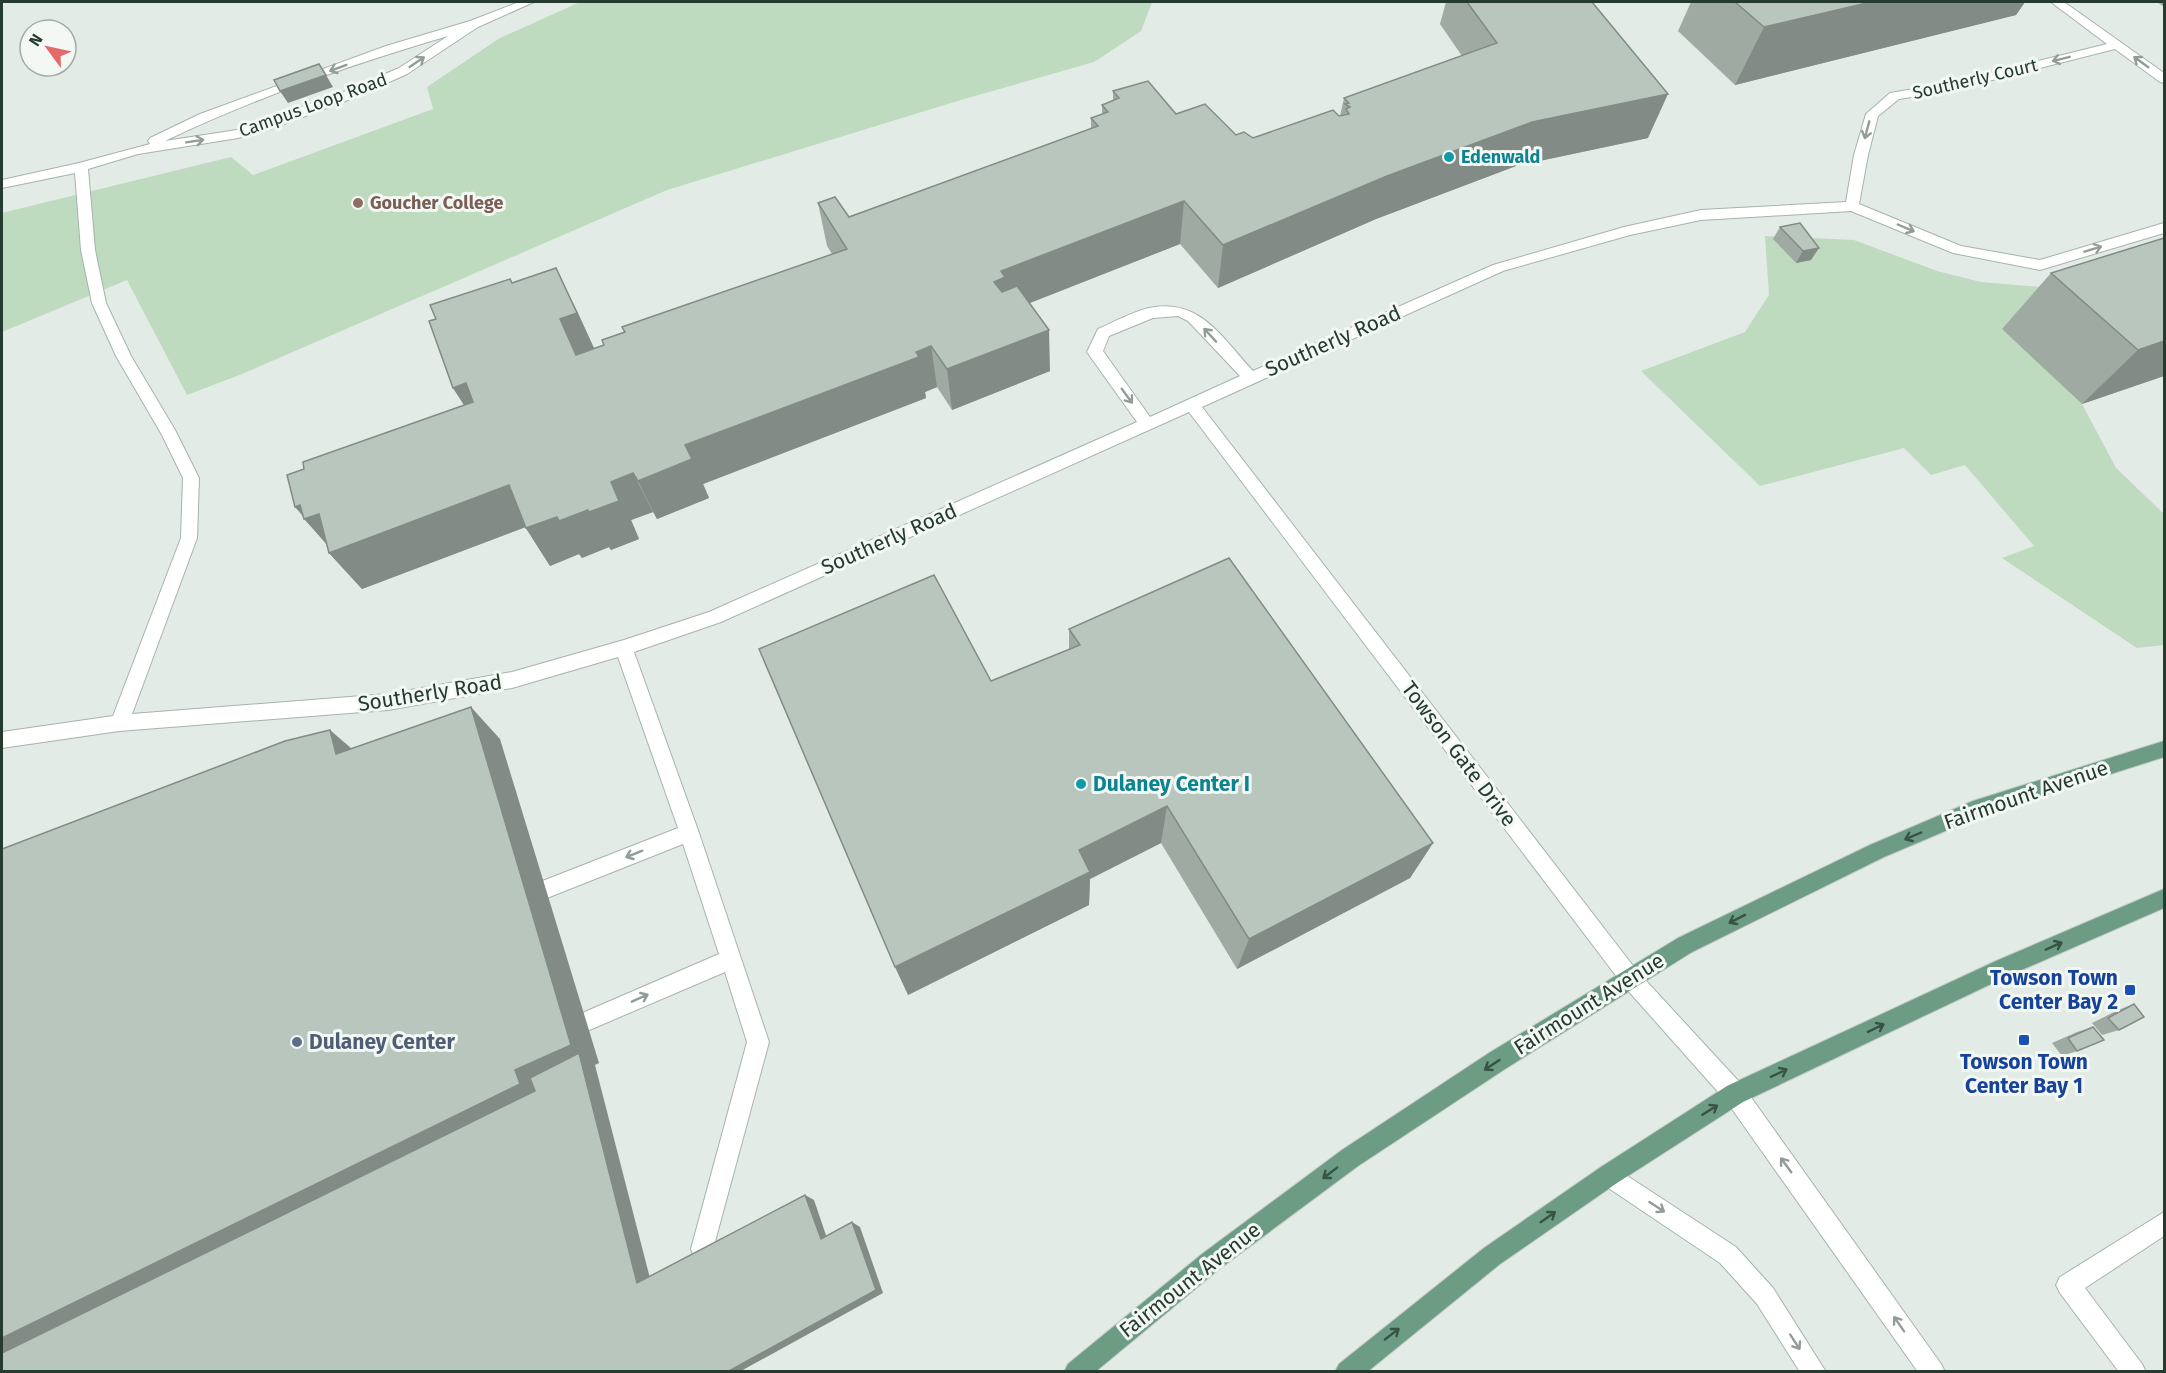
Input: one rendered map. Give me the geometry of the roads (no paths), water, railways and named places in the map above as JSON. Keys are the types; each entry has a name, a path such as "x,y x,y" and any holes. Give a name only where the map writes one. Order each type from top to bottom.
{"main road":[{"name":"Fairmount Avenue","path":"1076,1371 1210,1262 1350,1158 1685,945 1877,851 1980,807 2164,749"},
{"path":"1347,1371 1492,1256 1608,1175 1735,1094 2003,968 2164,898"}],"street":[{"name":"Campus Loop Road","path":"137,150 205,117 390,49 474,24 528,2"},
{"path":"2057,2 2164,79"},
{"name":"Campus Loop Road","path":"2,184 81,167 137,150 238,134 351,94 403,70 474,24"},
{"name":"Southerly Court","path":"1852,206 1861,155 1872,114 1896,96 1949,87 2117,45"},
{"path":"81,167 88,250 99,303 124,356 169,434 191,478 189,538 119,723"},
{"path":"1852,206 1958,250 2040,265 2164,228"},
{"name":"Southerly Road","path":"2,740 119,723 388,702 512,680 624,648 715,617 1498,268 1629,230 1701,215 1852,206"},
{"path":"1148,424 1095,352 1103,333 1151,313 1179,311 1193,317 1250,377"},
{"name":"Towson Gate Drive","path":"1192,405 1630,978 1735,1094 1933,1371"},
{"path":"624,648 689,832 758,1041 702,1249"},
{"path":"547,889 689,832"},
{"path":"587,1021 731,958"},
{"path":"1608,1175 1728,1255 1765,1296 1814,1371"},
{"path":"2134,1371 2068,1285 2164,1223"}],"place":[{"name":"Edenwald","path":"1449,157"},
{"name":"Goucher College","path":"358,203"},
{"name":"Dulaney Center I","path":"1081,784"},
{"name":"Towson Town Center Bay 2","path":"2130,990"},
{"name":"Towson Town Center Bay 1","path":"2024,1040"},
{"name":"Dulaney Center","path":"297,1042"}]}
